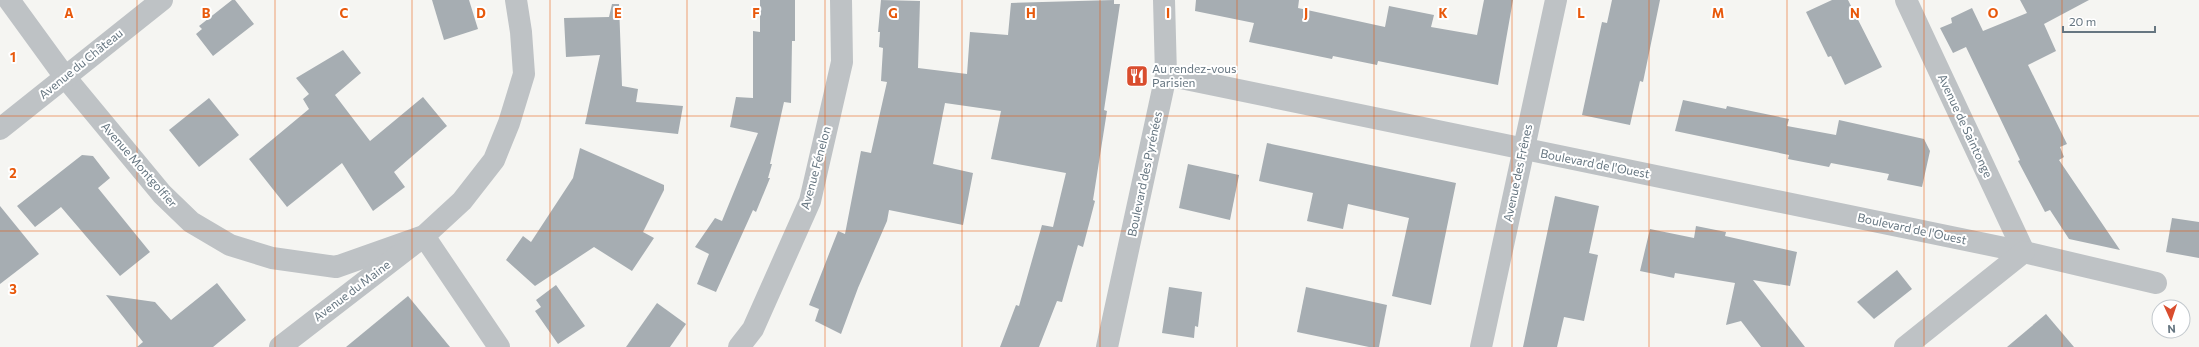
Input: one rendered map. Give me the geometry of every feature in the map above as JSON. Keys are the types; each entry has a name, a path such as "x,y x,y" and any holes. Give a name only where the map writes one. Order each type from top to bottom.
{"street":[{"name":"Avenue Montgolfier","path":"9,0 65,77 162,194 191,222 230,245 272,258 336,267 424,236 462,201 494,160 509,123 524,74 522,32 516,0"},
{"name":"Avenue du Château","path":"0,129 162,0"},
{"name":"Avenue Fénelon","path":"739,347 753,329 810,201 842,62 841,0"},
{"name":"Boulevard des Pyrénées","path":"1107,347 1166,75 1164,0"},
{"name":"Avenue des Frênes","path":"1481,347 1522,150 1556,0"},
{"name":"Avenue de Saintonge","path":"1906,0 2024,252"},
{"name":"Boulevard de l'Ouest","path":"1166,75 1522,150 2024,252 2156,283"},
{"name":"Avenue du Maine","path":"280,347 424,236"},
{"path":"424,236 499,347"},
{"path":"1905,347 2024,252"}],"building":[{"path":"232,0 235,0 254,24 213,56 196,34 202,29 199,26"},
{"path":"432,0 469,0 478,29 444,40"},
{"path":"760,0 795,0 795,41 792,41 791,103 784,102 770,164 772,164 768,178 770,178 756,212 753,210 716,292 697,284 709,254 695,247 715,218 722,221 758,133 730,127 736,97 753,98 753,31 760,32"},
{"path":"881,0 920,1 918,68 967,74 970,32 1008,35 1011,3 1114,0 1114,4 1120,4 1104,110 1107,111 1093,200 1095,201 1083,247 1078,245 1062,302 1057,301 1039,347 1000,347 1016,305 1019,306 1042,225 1053,227 1066,173 991,159 1001,111 945,103 933,164 973,173 963,225 889,210 887,221 858,288 841,334 815,321 819,309 809,305 838,231 845,234 861,151 871,153 887,82 881,81 883,48 879,47 880,32 878,32"},
{"path":"1196,0 1299,0 1298,8 1385,27 1389,6 1434,15 1431,27 1477,35 1484,0 1513,0 1498,85 1378,61 1377,65 1333,56 1332,59 1249,42 1254,23 1195,11"},
{"path":"1612,0 1660,0 1643,82 1640,81 1630,125 1582,115 1602,22 1607,23"},
{"path":"1832,0 1848,0 1882,67 1845,85 1831,56 1828,57 1806,12"},
{"path":"2020,0 2089,0 2044,24 2056,51 2028,65 2067,144 2060,147 2064,157 2059,160 2120,250 2069,239 2050,210 2045,212 2018,161 2020,160 1966,47 1953,53 1940,28 1952,23 1951,18 1972,8 1983,31 2027,13"},
{"path":"612,4 619,4 622,86 638,89 636,102 683,106 678,134 585,124 600,55 566,57 564,18 609,17"},
{"path":"343,50 361,73 335,95 370,141 423,97 447,126 394,172 405,187 373,211 342,163 287,207 249,159 309,109 303,99 309,94 296,78"},
{"path":"209,98 239,135 199,167 169,130"},
{"path":"1683,100 1726,109 1727,106 1789,119 1787,126 1836,135 1839,120 1924,139 1930,151 1922,187 1887,180 1889,174 1831,163 1829,167 1788,159 1789,155 1675,131"},
{"path":"1267,143 1456,183 1431,305 1392,296 1409,218 1348,204 1343,229 1307,221 1313,193 1259,181"},
{"path":"580,148 664,185 664,190 643,232 654,238 632,271 594,247 535,286 506,260 523,236 531,242 573,178"},
{"path":"82,155 93,156 110,178 98,188 150,252 120,276 61,207 35,227 17,206"},
{"path":"1188,164 1239,175 1230,220 1179,208"},
{"path":"1555,196 1599,206 1589,253 1598,255 1584,321 1564,317 1557,347 1523,347"},
{"path":"0,206 39,254 0,284"},
{"path":"2172,218 2199,222 2199,258 2166,252"},
{"path":"1696,226 1726,232 1725,236 1797,252 1790,286 1753,280 1805,347 1761,347 1741,321 1726,325 1735,283 1675,273 1674,278 1640,271 1650,229 1694,238"},
{"path":"1897,270 1912,289 1874,319 1857,302"},
{"path":"217,283 246,320 213,347 137,347 143,342 106,295 155,302 171,320"},
{"path":"556,285 585,326 558,344 535,311 541,307 536,300"},
{"path":"1169,287 1202,292 1198,327 1195,326 1194,338 1162,333"},
{"path":"1306,287 1387,305 1379,347 1369,347 1297,332"},
{"path":"408,296 450,347 346,347"},
{"path":"657,303 686,324 670,347 626,347"},
{"path":"2046,314 2074,347 2007,347"}],"place":[{"name":"Au rendez-vous Parisien","path":"1137,76"}]}
